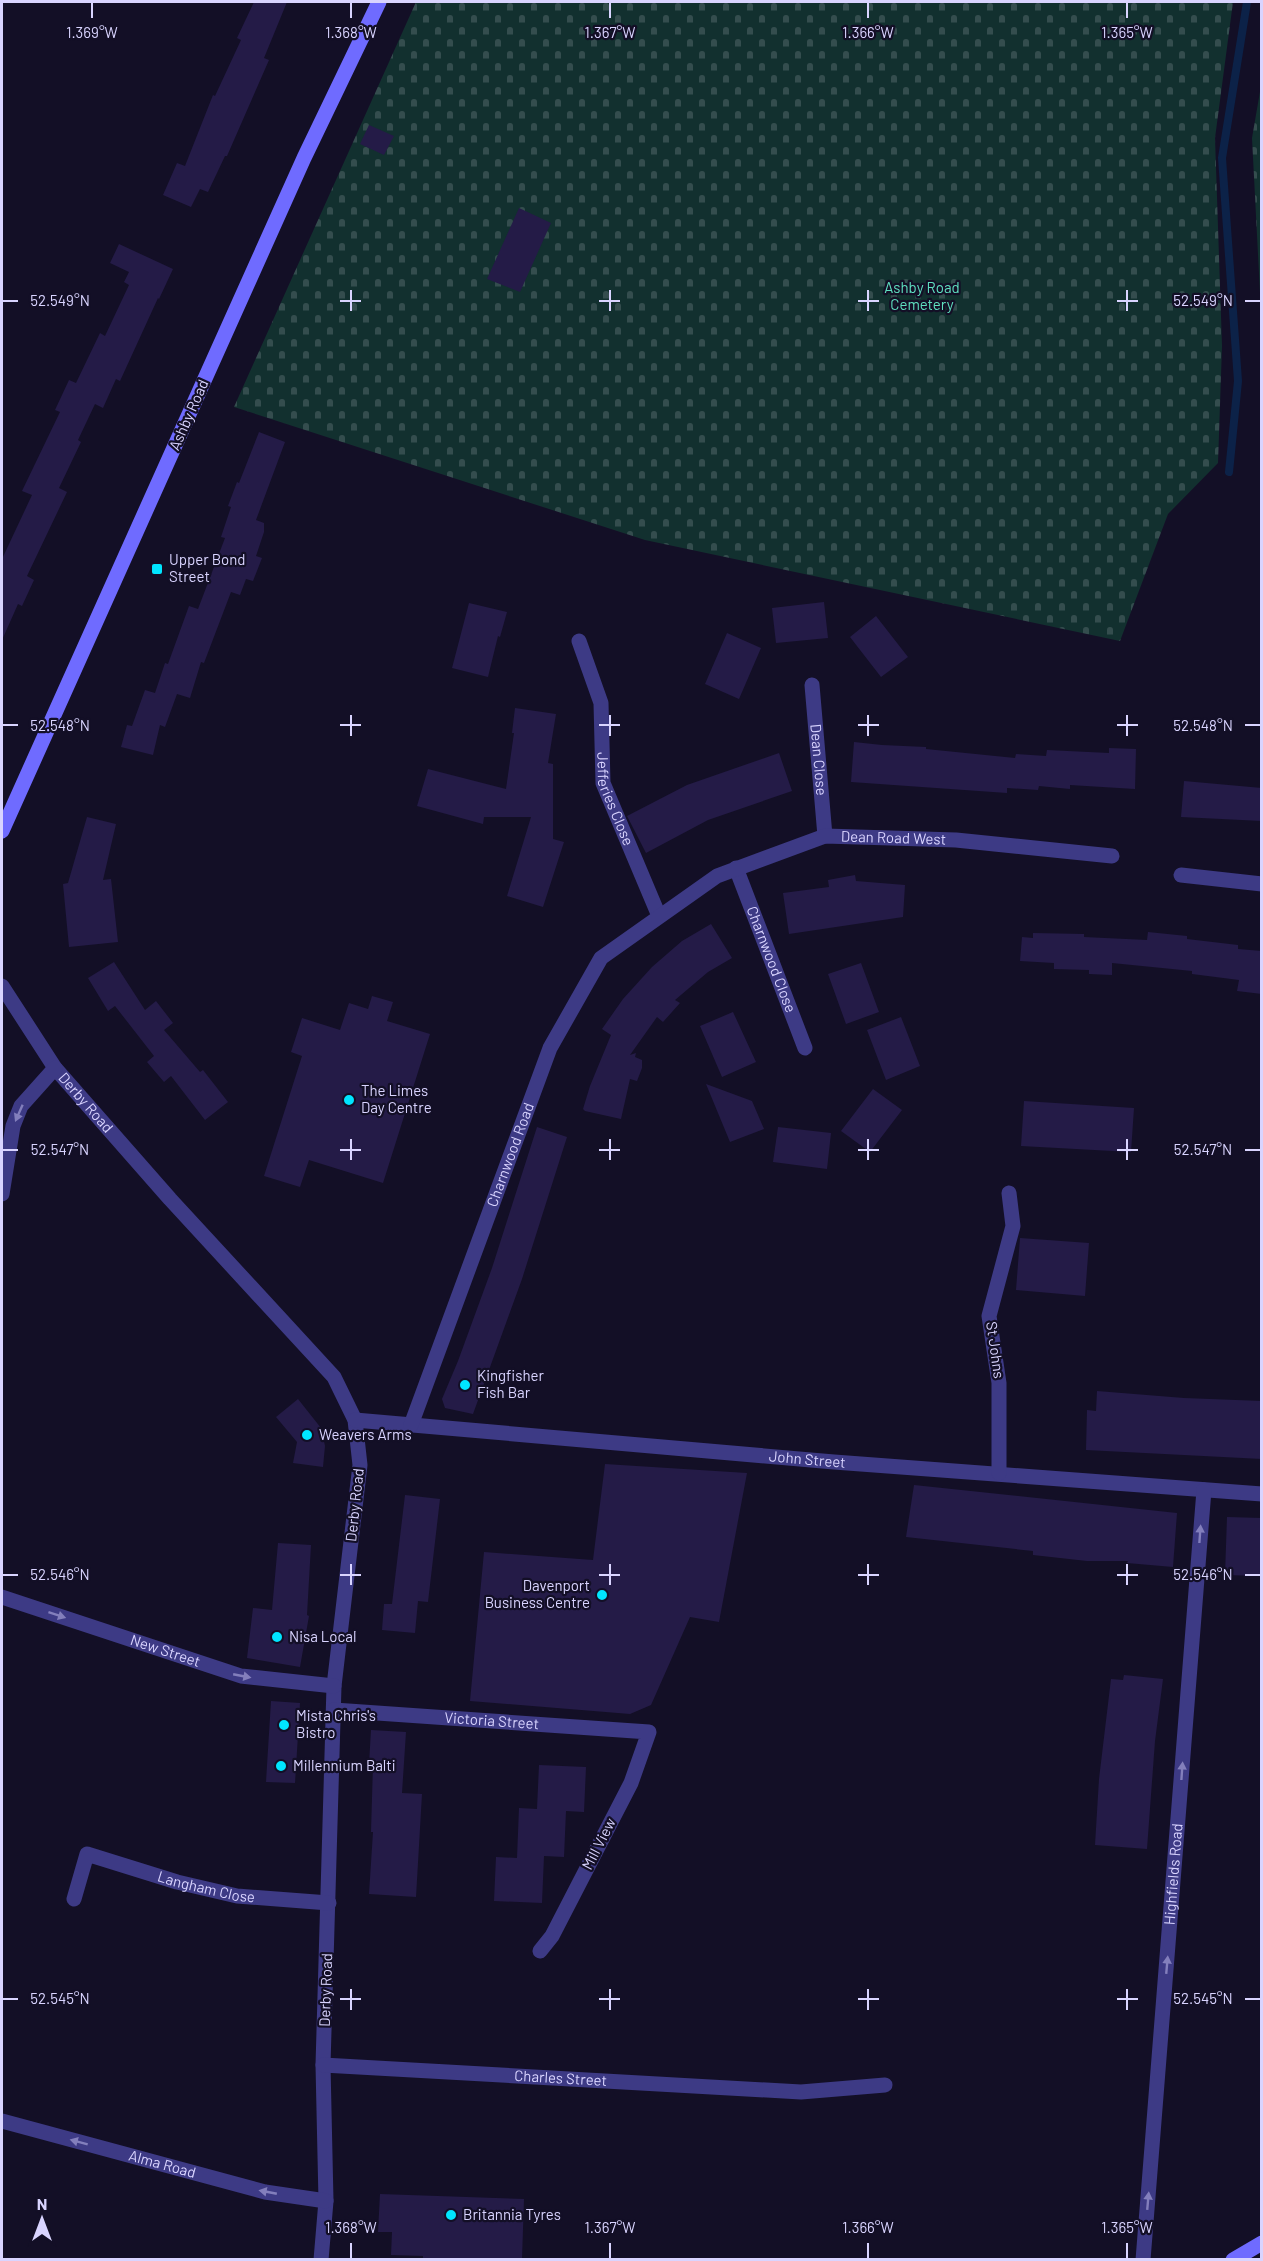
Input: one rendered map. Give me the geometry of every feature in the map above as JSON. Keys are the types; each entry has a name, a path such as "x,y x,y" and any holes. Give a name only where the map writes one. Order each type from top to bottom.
{"main road":[{"name":"Ashby Road","path":"2,831 375,3"},
{"path":"1233,2259 1262,2243"}],"street":[{"name":"Jefferies Close","path":"579,641 601,703 603,783 659,916"},
{"name":"Dean Close","path":"812,685 825,836"},
{"name":"Dean Road West","path":"659,916 717,876 825,836 956,840 1112,856"},
{"name":"Charnwood Close","path":"736,868 805,1048"},
{"path":"1181,875 1262,884"},
{"name":"Charnwood Road","path":"411,1425 550,1048 601,958 659,916"},
{"name":"Derby Road","path":"2,986 55,1068 170,1199 334,1377 355,1420 360,1465 334,1686 323,2065 326,2201 321,2259"},
{"path":"2,1194 14,1126 21,1106 55,1068"},
{"name":"St Johns","path":"999,1473 999,1383 989,1316 1013,1226 1009,1193"},
{"name":"John Street","path":"355,1420 834,1462 1262,1494"},
{"name":"Highfields Road","path":"1143,2259 1204,1490"},
{"name":"New Street","path":"2,1597 241,1676 334,1686"},
{"name":"Victoria Street","path":"334,1710 649,1732"},
{"name":"Mill View","path":"540,1951 552,1936 631,1783 649,1732"},
{"name":"Langham Close","path":"74,1899 87,1854 177,1882 237,1896 329,1903"},
{"name":"Charles Street","path":"323,2065 801,2092 885,2085"},
{"name":"Alma Road","path":"2,2121 265,2192 326,2201"}],"green space":[{"name":"Ashby Road Cemetery","path":"416,2 1233,2 1215,138 1222,346 1218,463 1168,514 1120,641 645,540 234,407"},
{"path":"1261,86 1261,312 1252,138"}],"building":[{"path":"254,2 287,2 264,58 269,60 227,156 208,192 200,189 191,207 163,195 177,163 185,166 213,95 215,96 241,40 237,38"},
{"path":"369,125 394,136 384,155 360,144"},
{"path":"519,208 551,223 520,292 487,279"},
{"path":"119,244 173,269 120,381 116,379 103,408 95,404 78,440 81,442 59,488 67,492 27,576 34,580 22,606 18,604 2,640 2,559 32,495 22,491 60,412 55,410 69,380 76,383 100,333 105,336 129,285 124,282 129,272 110,263"},
{"path":"259,432 285,442 256,520 264,523 264,532 256,556 262,558 253,581 246,579 240,595 231,592 204,663 201,662 190,698 177,694 165,727 160,725 153,755 121,747 127,725 132,726 145,690 155,693 189,606 198,609 225,538 221,537 231,507 228,506"},
{"path":"824,602 828,638 776,643 772,608"},
{"path":"469,603 507,612 500,637 498,636 488,677 452,668"},
{"path":"876,616 908,657 881,677 850,637"},
{"path":"727,633 761,648 739,699 705,684"},
{"path":"515,708 556,714 548,763 553,764 553,839 564,842 543,907 507,896 531,817 484,817 483,824 417,806 428,769 506,789"},
{"path":"854,742 926,747 926,749 1015,758 1016,754 1046,756 1047,750 1109,753 1109,748 1136,749 1135,789 1070,785 1070,789 1039,786 1038,790 1007,788 1007,793 851,782"},
{"path":"779,753 792,791 708,820 646,853 627,816 687,785"},
{"path":"1184,781 1262,788 1262,821 1181,817"},
{"path":"87,817 116,824 103,880 111,879 118,942 69,947 63,884 68,883"},
{"path":"855,875 856,881 905,885 903,917 789,934 783,893 829,887 828,880"},
{"path":"711,924 732,958 708,972 675,1000 680,1003 663,1022 657,1017 630,1055 636,1053 635,1057 642,1060 642,1068 637,1081 630,1079 621,1119 585,1111 583,1109 590,1086 611,1035 602,1029 623,999 652,967 682,941"},
{"path":"1148,932 1187,936 1187,939 1238,945 1238,949 1262,951 1262,994 1237,991 1239,980 1192,974 1192,971 1112,963 1112,975 1089,974 1089,970 1054,969 1054,963 1020,961 1022,937 1033,938 1033,933 1084,934 1084,937 1147,940"},
{"path":"114,962 145,1010 156,1001 173,1023 164,1030 200,1072 203,1070 228,1102 205,1120 171,1076 164,1082 147,1062 154,1056 115,1006 108,1011 88,978"},
{"path":"861,963 879,1012 846,1024 828,974"},
{"name":"The Limes Day Centre","path":"372,996 393,1002 387,1021 430,1034 383,1183 309,1160 300,1187 264,1176 302,1056 291,1052 302,1018 340,1030 349,1003 368,1009"},
{"path":"733,1012 756,1062 722,1077 700,1026"},
{"path":"901,1017 920,1066 886,1080 867,1030"},
{"path":"706,1084 752,1101 764,1129 730,1142"},
{"path":"873,1089 902,1110 870,1152 841,1131"},
{"path":"1024,1101 1134,1108 1131,1152 1021,1146"},
{"path":"537,1127 567,1137 522,1279 473,1414 445,1408 442,1399 492,1268"},
{"path":"778,1127 831,1133 827,1169 773,1162"},
{"path":"1020,1238 1089,1243 1085,1296 1016,1290"},
{"path":"1097,1391 1262,1401 1262,1459 1086,1450 1087,1410 1096,1411"},
{"name":"Weavers Arms","path":"298,1399 321,1428 325,1446 323,1467 293,1463 297,1442 276,1417"},
{"name":"Davenport Business Centre","path":"605,1464 747,1473 719,1622 690,1617 651,1705 630,1714 470,1701 484,1552 593,1560"},
{"path":"914,1485 1177,1513 1173,1567 1127,1563 1128,1561 1087,1561 1033,1555 1033,1551 906,1537"},
{"path":"405,1495 440,1499 428,1602 418,1601 415,1633 382,1630 384,1604 392,1604"},
{"path":"1227,1517 1262,1518 1262,1576 1225,1575"},
{"path":"278,1543 311,1545 307,1615 309,1616 300,1667 247,1658 253,1608 272,1610"},
{"path":"1124,1675 1163,1679 1155,1741 1147,1849 1095,1845 1099,1779 1111,1679 1123,1680"},
{"path":"271,1701 300,1703 295,1783 266,1782"},
{"path":"371,1730 406,1732 402,1793 422,1794 416,1897 369,1894 373,1832 371,1832 373,1764 369,1764"},
{"path":"539,1765 586,1767 584,1812 566,1811 564,1857 544,1856 542,1903 494,1901 496,1857 517,1858 519,1808 537,1809"},
{"name":"Britannia Tyres","path":"380,2194 524,2199 522,2259 423,2259 423,2256 391,2255 392,2232 378,2232"}],"waterway":[{"path":"1229,472 1238,381 1222,158 1247,2"}],"place":[{"name":"Upper Bond Street","path":"157,569"},
{"name":"The Limes Day Centre","path":"349,1100"},
{"name":"Kingfisher Fish Bar","path":"465,1385"},
{"name":"Weavers Arms","path":"307,1435"},
{"name":"Davenport Business Centre","path":"602,1595"},
{"name":"Nisa Local","path":"277,1637"},
{"name":"Mista Chris's Bistro","path":"284,1725"},
{"name":"Millennium Balti","path":"281,1766"},
{"name":"Britannia Tyres","path":"451,2215"}]}
